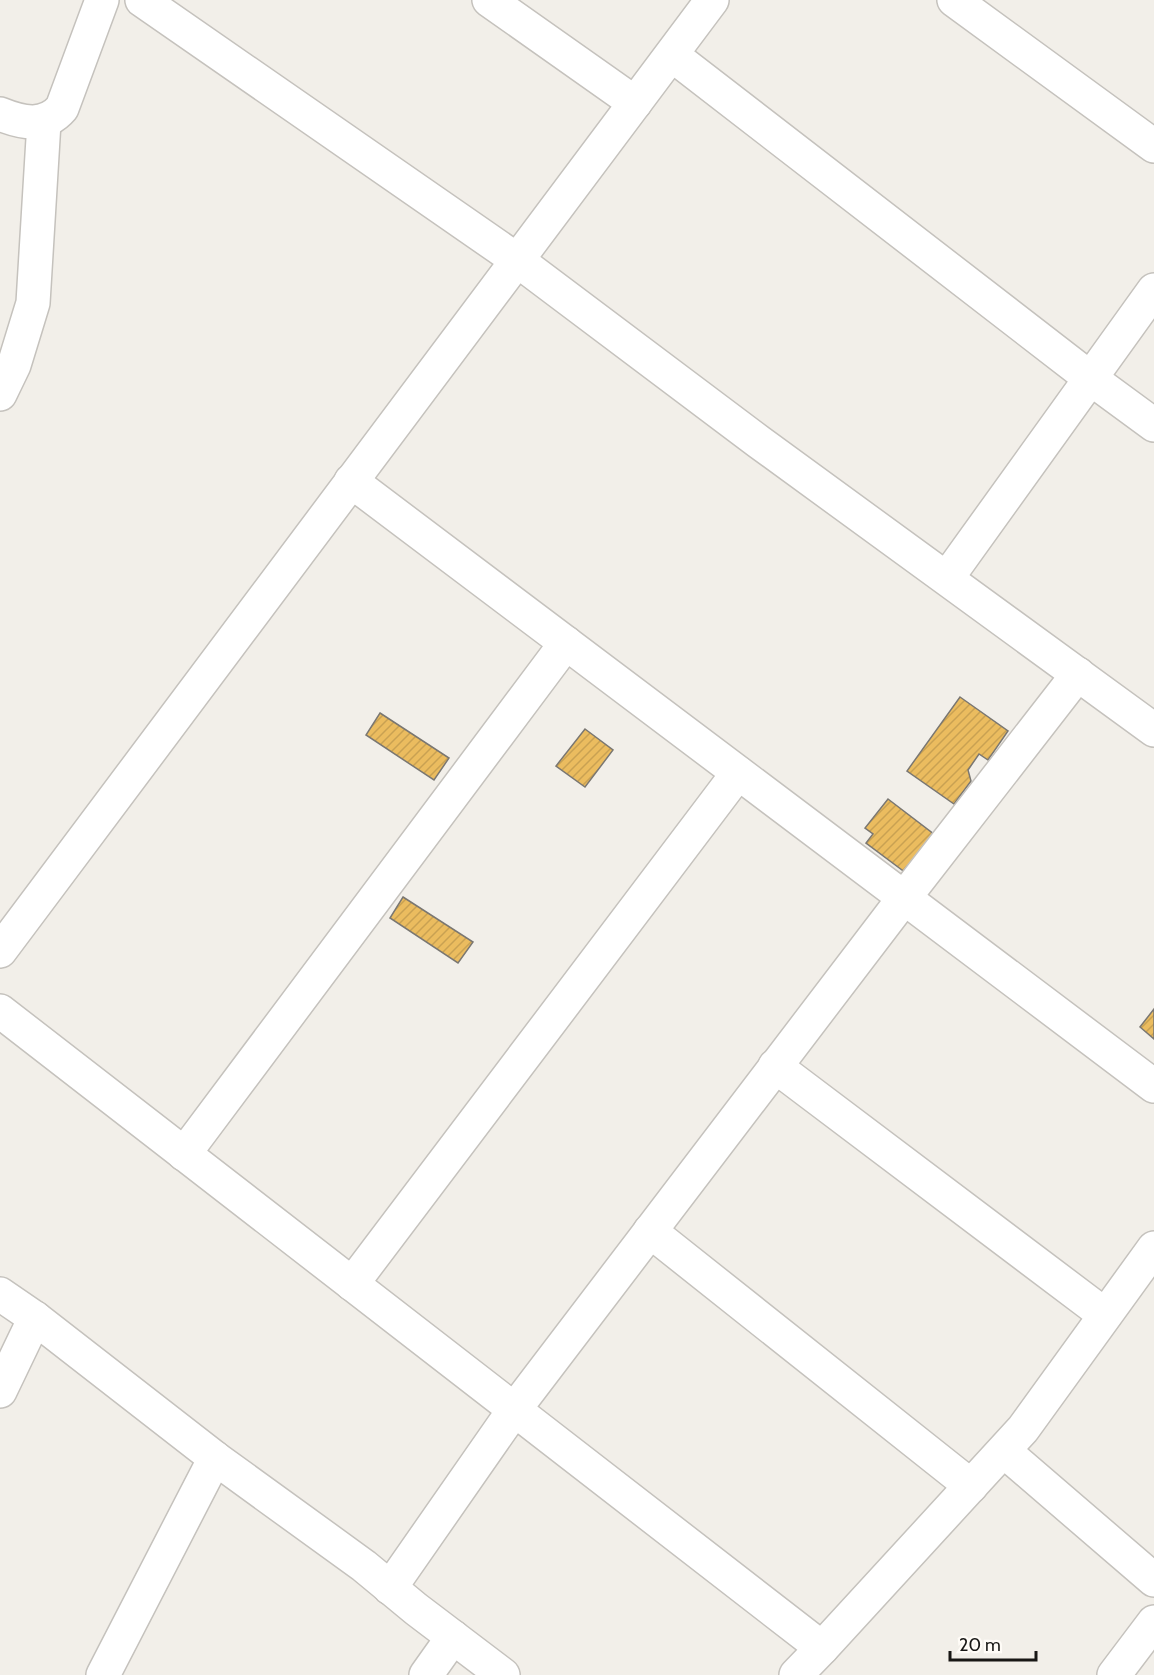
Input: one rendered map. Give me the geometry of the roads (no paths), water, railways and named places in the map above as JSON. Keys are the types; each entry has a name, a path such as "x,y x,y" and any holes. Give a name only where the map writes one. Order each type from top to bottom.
{"street":[{"path":"0,114 28,122 44,122 55,117 62,108 102,0"},
{"path":"142,0 517,260 759,442 1154,730"},
{"path":"489,0 635,103"},
{"path":"0,951 712,0"},
{"path":"954,0 1154,146"},
{"path":"672,55 1154,425"},
{"path":"0,394 14,365 33,303 44,122"},
{"path":"946,578 1154,290"},
{"path":"351,481 1154,1086"},
{"path":"184,1154 566,643"},
{"path":"390,1588 514,1410 903,898 1078,674"},
{"path":"352,1284 738,773"},
{"path":"0,1011 822,1648"},
{"path":"775,1066 1105,1315"},
{"path":"650,1232 971,1486"},
{"path":"796,1675 1023,1429 1154,1248"},
{"path":"0,1294 35,1318 215,1458 364,1566 503,1675"},
{"path":"0,1391 35,1318"},
{"path":"1004,1450 1154,1580"},
{"path":"103,1675 215,1458"},
{"path":"1113,1675 1154,1622"},
{"path":"426,1675 453,1637"}]}
